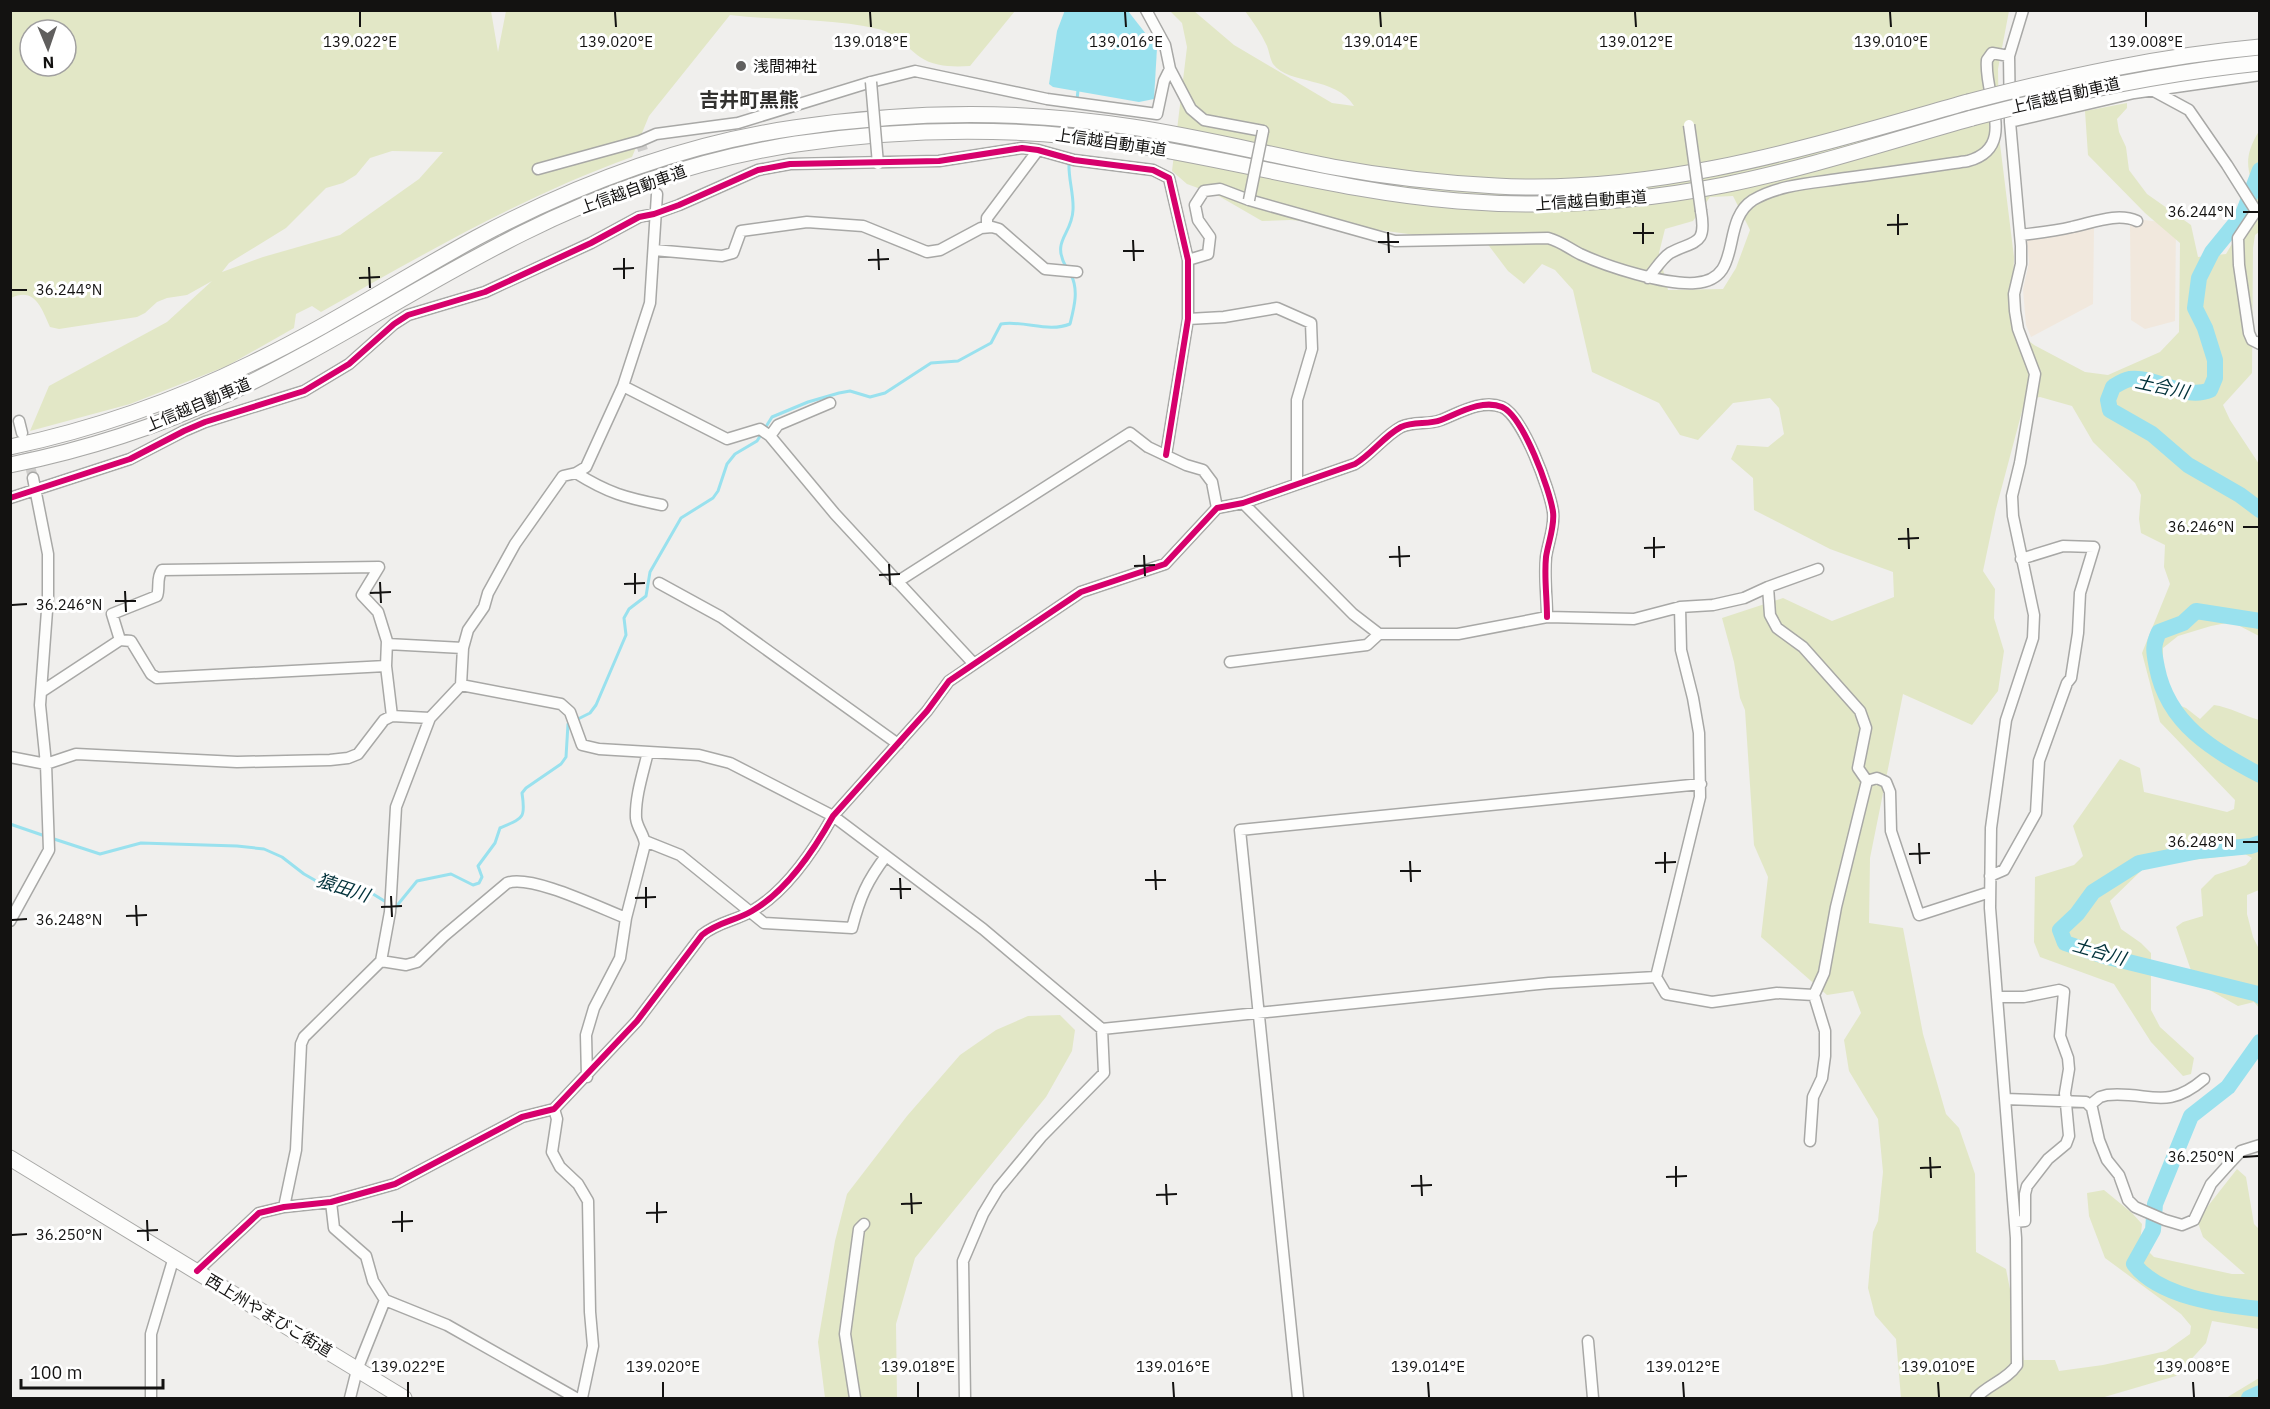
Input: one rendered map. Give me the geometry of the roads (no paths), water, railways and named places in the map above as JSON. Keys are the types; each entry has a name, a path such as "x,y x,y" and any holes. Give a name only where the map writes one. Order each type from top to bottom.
{"highway":[{"name":"上信越自動車道","path":"10,465 108,440 165,420 222,396 303,356 493,248 598,199 710,162 791,145 849,137 923,131 1000,130 1042,133 1170,150 1330,183 1387,193 1460,201 1548,204 1638,198 1722,185 1804,165 1970,110 2116,67 2210,52 2259,47"},
{"name":"上信越自動車道","path":"10,447 63,435 121,417 216,380 297,340 478,237 591,184 707,146 778,130 833,122 920,115 962,113 1046,116 1133,127 1334,167 1421,181 1504,187 1547,187 1637,181 1719,169 1970,110 2163,75 2259,63"},
{"name":"西上州やまびこ街道","path":"10,1158 404,1398"}],"street":[{"path":"1146,10 1165,45 1170,69 1191,109 1204,120 1263,131 1249,200"},
{"path":"1976,1398 1983,1389 2012,1372 2017,1365 2015,1222 1990,876 1991,828 2007,720 2033,638 2034,615 2013,516 2012,496 2035,374 2018,329 2014,294 2021,264 2010,122 2009,56 2023,10"},
{"path":"1188,260 1208,254 1210,237 1198,220 1195,205 1204,191 1220,189 1249,200 1395,241 1548,238 1563,242 1580,254 1648,278 1696,283 1712,278 1724,269 1730,252 1731,233 1737,217 1751,201 1790,186 1979,158 1987,153 1995,141 1996,130 1987,60 1992,53 2009,56"},
{"path":"538,169 640,141 656,134 738,123 871,82 915,71 1047,99 1157,114 1164,81 1170,69"},
{"path":"2010,122 2152,90 2259,75"},
{"path":"871,82 878,164"},
{"path":"2152,90 2188,110 2256,211 2238,238 2239,265 2249,333 2252,340 2259,344"},
{"path":"1648,278 1668,254 1693,244 1701,235 1704,226 1689,125"},
{"path":"10,498 130,459 205,422 304,391 350,364 394,324 408,315 485,292 591,243 639,217 654,214 758,170 790,164 939,161 1022,148 1074,160 1153,170 1169,178 1188,260 1188,319 1166,455"},
{"path":"987,227 987,218 1038,150"},
{"path":"284,1207 296,1150 301,1044 304,1037 381,961 390,912 396,807 430,718 461,685 463,648 468,630 484,607 488,593 515,544 563,476 586,468 623,386 650,303 657,194"},
{"path":"2020,235 2100,220 2129,217 2136,221"},
{"path":"654,250 722,255 733,253 741,231 807,222 862,226 927,252 940,250 987,227 999,229 1045,269 1077,272"},
{"path":"1188,319 1224,317 1277,308 1311,323 1312,349 1297,399 1297,483"},
{"path":"623,386 727,440 759,429 770,436 836,514 974,664"},
{"path":"770,436 778,425 830,403"},
{"path":"197,1271 259,1214 284,1207 331,1202 395,1184 522,1117 554,1109 587,1077 637,1021 702,935 713,926 751,912 781,888 833,816 927,711 949,681 1081,592 1165,564 1217,508 1243,502 1355,464 1365,458 1398,428 1410,423 1439,421 1461,410 1485,405 1502,407 1516,418 1533,450 1554,513 1546,559 1547,617"},
{"path":"19,421 22,433"},
{"path":"897,582 1130,433 1148,447 1203,470 1212,482 1217,508"},
{"path":"576,473 596,486 620,496 662,505"},
{"path":"10,921 49,850 46,764 40,705 48,597 48,554 33,478"},
{"path":"1243,502 1353,614 1379,634 1458,634 1547,617 1634,619 1680,607 1713,605 1734,600 1818,569"},
{"path":"1990,876 2004,870 2036,813 2039,761 2067,683 2071,678 2078,633 2080,593 2094,547 2063,546 2021,559"},
{"path":"120,640 112,614 157,597 160,590 159,575 162,570 379,567 362,595 378,612 387,644 386,666 392,716"},
{"path":"659,583 722,617 898,744"},
{"path":"1768,587 1770,615 1777,628 1803,647 1860,711 1866,728 1858,768 1867,781 1836,907 1824,973 1814,995 1825,1031 1825,1056 1822,1077 1813,1097 1810,1141"},
{"path":"1680,607 1681,650 1699,733 1701,784 1694,830 1656,976 1666,993 1712,1002 1777,993 1814,995"},
{"path":"1230,662 1367,645 1379,634"},
{"path":"41,692 120,640 131,641 151,674 157,678 386,666"},
{"path":"387,644 463,648"},
{"path":"461,685 561,704 570,712 582,745 598,749 699,755 730,763 833,816 983,929 1102,1029 1549,983 1656,976"},
{"path":"10,757 46,764 76,754 237,762 348,758 358,754 384,720 392,716 430,718"},
{"path":"587,1077 586,1035 594,1008 620,958 626,918 645,841 636,822 636,807 648,752"},
{"path":"1867,781 1876,778 1886,782 1890,792 1891,831 1919,915 1990,892"},
{"path":"1298,1398 1240,830 1701,784"},
{"path":"645,841 680,855 764,923 852,928 869,879 886,856"},
{"path":"381,961 406,965 417,962 453,928 507,883 515,880 539,885 626,918"},
{"path":"1998,997 2024,997 2059,990 2064,992 2060,1036 2068,1058 2069,1069 2066,1093 2069,1128 2066,1144 2048,1159 2027,1186 2025,1221 2015,1222"},
{"path":"965,1398 963,1261 983,1214 998,1189 1041,1137 1104,1073 1102,1029"},
{"path":"2090,1106 2100,1097 2107,1095 2162,1099 2176,1097 2192,1090 2204,1079"},
{"path":"2006,1099 2086,1102 2092,1108 2099,1140 2107,1160 2119,1175 2128,1200 2135,1207 2182,1225 2194,1220 2211,1184 2241,1151 2259,1145"},
{"path":"554,1109 557,1119 552,1152 560,1167 578,1184 588,1201 590,1312 593,1346 582,1398"},
{"path":"331,1202 334,1228 366,1256 373,1281 385,1300 447,1325 576,1398"},
{"path":"855,1398 845,1334 859,1229 864,1224"},
{"path":"151,1398 151,1334 174,1257"},
{"path":"350,1398 357,1370 385,1300"},
{"path":"1587,1341 1593,1398"}],"water":[{"path":"1065,10 1128,11 1157,48 1154,99 1139,102 1053,87 1049,84 1057,31"}],"waterway":[{"path":"1077,100 1078,90"},
{"path":"1066,267 1062,258 1061,244 1072,219 1073,210 1069,162"},
{"name":"土合川","path":"2260,170 2243,214 2212,252 2199,278 2195,308 2205,328 2215,360 2215,378 2210,390 2200,393 2180,391 2150,381 2130,379 2113,387 2108,400 2110,410 2152,434 2188,465 2240,495 2260,510"},
{"name":"猿田川","path":"395,908 417,881 451,874 473,885 479,883 482,877 478,866 495,843 500,828 514,822 523,813 522,793 561,764 566,757 568,724 590,713 596,705 626,635 624,618 629,609 646,596 650,572 681,518 713,498 718,491 727,464 735,454 757,441 772,417 808,402 839,393 850,391 870,397 885,393 931,363 958,361 991,343 1001,324 1045,327 1070,324 1075,293 1071,275"},
{"name":"土合川","path":"2260,621 2196,611 2183,623 2159,632 2154,650 2163,688 2171,705 2182,720 2210,745 2260,775"},
{"name":"猿田川","path":"10,824 45,836"},
{"name":"猿田川","path":"51,838 100,854 141,843 264,849 282,857 318,882 334,887 355,888 373,894 386,902"},
{"name":"土合川","path":"2260,843 2251,846 2199,851 2139,863 2093,892 2077,914 2060,930 2065,943 2104,956 2260,996"},
{"name":"土合川","path":"2260,1042 2228,1087 2191,1116 2155,1204 2153,1230 2134,1264 2145,1275 2175,1292 2210,1302 2260,1309"},
{"name":"土合川","path":"2249,1398 2260,1393"}],"tunnel":[{"path":"640,141 657,194"},
{"path":"23,438 33,478"}],"place":[{"name":"浅間神社","path":"741,66"}],"district":[{"name":"吉井町黒熊","path":"749,100"}]}
